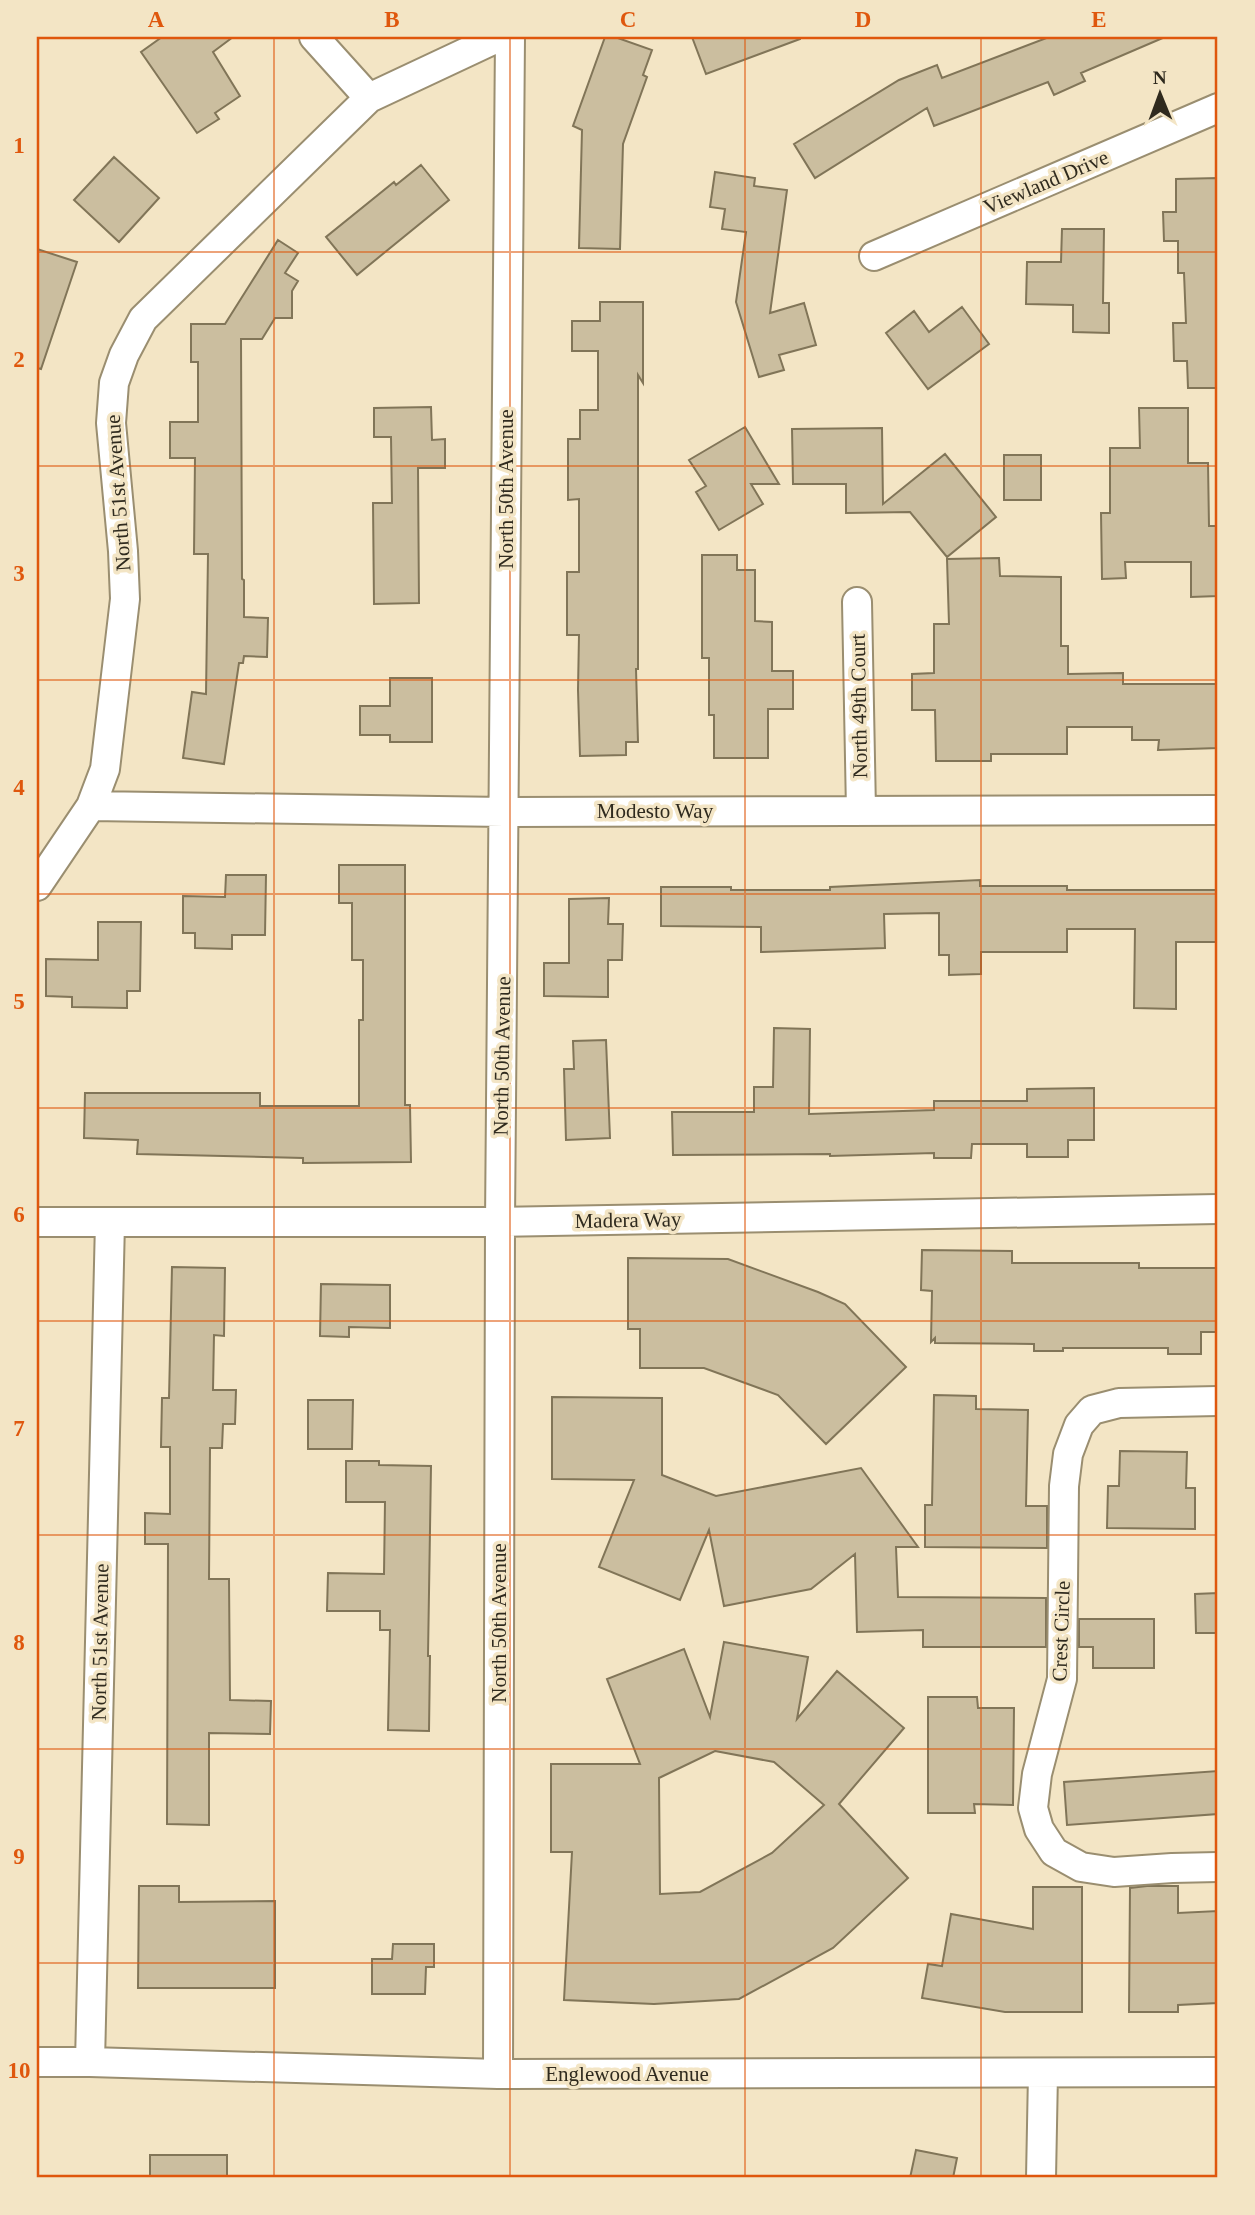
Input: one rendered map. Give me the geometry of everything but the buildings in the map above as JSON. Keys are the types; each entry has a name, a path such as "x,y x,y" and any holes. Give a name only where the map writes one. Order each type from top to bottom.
{"street":[{"path":"314,37 369,97"},
{"name":"North 51st Avenue","path":"37,886 91,806 105,769 125,598 111,423 114,383 124,355 143,319 369,97 499,37"},
{"name":"North 50th Avenue","path":"498,2074 500,1223 510,37"},
{"name":"Viewland Drive","path":"873,256 1218,108"},
{"name":"North 49th Court","path":"857,602 860,811"},
{"name":"Modesto Way","path":"91,806 504,812 1218,810"},
{"name":"Madera Way","path":"37,1222 500,1223 1218,1209"},
{"name":"North 51st Avenue","path":"90,2062 110,1222"},
{"name":"Crest Circle","path":"1218,1401 1119,1403 1092,1410 1079,1425 1068,1454 1065,1486 1062,1679 1038,1774 1033,1808 1039,1829 1054,1852 1081,1867 1115,1872 1218,1867"},
{"name":"Englewood Avenue","path":"37,2062 498,2074 1218,2072"},
{"path":"1041,2178 1043,2073"}]}
